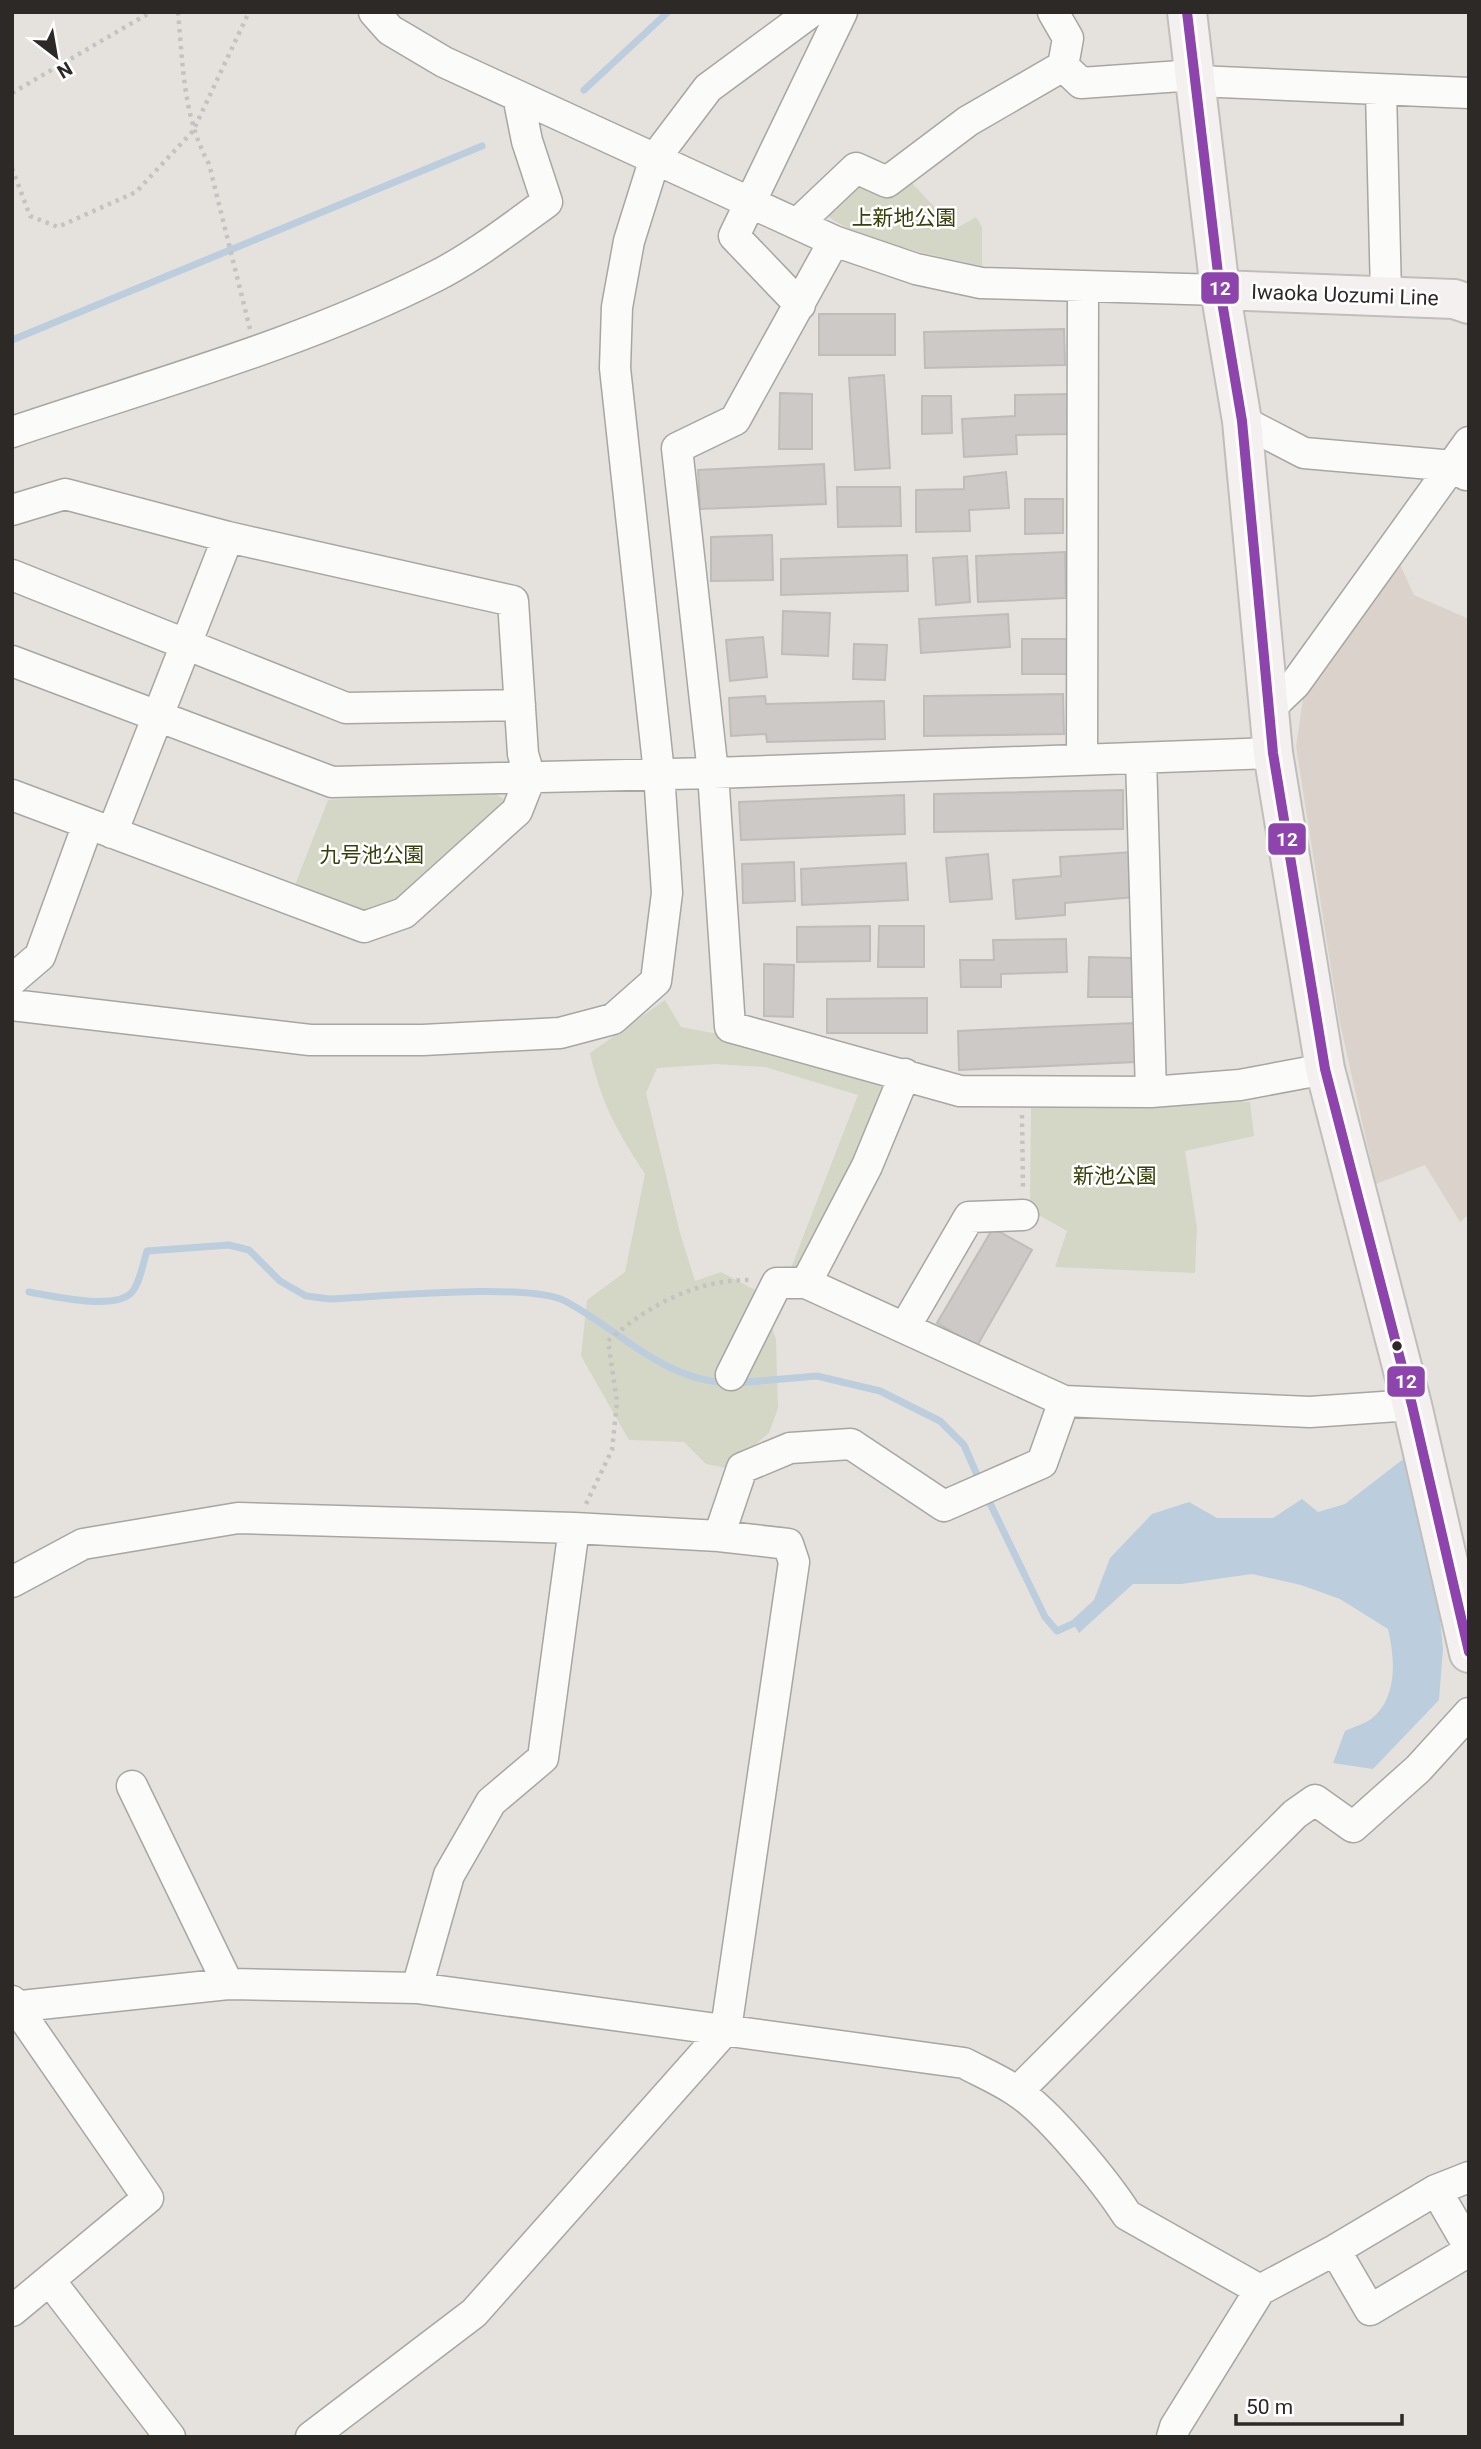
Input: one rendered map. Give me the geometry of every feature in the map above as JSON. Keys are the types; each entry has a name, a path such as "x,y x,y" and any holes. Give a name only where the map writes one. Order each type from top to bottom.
{"main road":[{"path":"1187,12 1220,290 1242,421 1273,753 1325,1069 1412,1405 1469,1653"},
{"name":"Iwaoka Uozumi Line","path":"1220,290 1386,295 1454,299 1469,304"}],"street":[{"path":"374,12 390,30 428,53 518,96 799,222 835,241 916,269 981,283 1220,290"},
{"path":"12,1005 310,1040 422,1040 560,1033 613,1019 656,982 667,893 660,773 615,368 617,307 629,241 655,158 708,88 811,12"},
{"path":"800,305 734,236 842,12"},
{"path":"799,222 856,169 887,183 968,121 1063,66 1068,38 1053,12"},
{"path":"1063,66 1081,83 1181,76 1197,81 1469,93"},
{"path":"1381,91 1386,295"},
{"path":"12,432 255,350 374,306 438,275 485,247 547,202 527,141 518,96"},
{"path":"835,241 736,420 677,448 713,773 730,1027 960,1091 1151,1092 1240,1085 1325,1069"},
{"path":"1082,760 1083,287"},
{"path":"1242,421 1304,453 1464,462"},
{"path":"1270,708 1295,684 1464,462"},
{"path":"12,510 65,494 228,537 513,601 523,754 530,778 517,811 404,914 364,927 12,795"},
{"path":"12,980 40,956 156,716 228,537"},
{"path":"12,575 346,708 520,705"},
{"path":"12,661 332,782 713,773 1273,753"},
{"path":"1141,758 1151,1092"},
{"path":"731,1375 867,1166 905,1074"},
{"path":"905,1327 969,1217 1023,1215"},
{"path":"792,1283 905,1327 1064,1401 1310,1412 1412,1405"},
{"path":"719,1536 742,1468 790,1448 851,1444 944,1506 1042,1463 1064,1401"},
{"path":"12,1583 83,1544 238,1518 574,1528 719,1536 789,1544 794,1563 726,2029 474,2313 311,2437"},
{"path":"417,1988 449,1875 491,1802 543,1758 574,1528"},
{"path":"1018,2091 1295,1814 1315,1800 1353,1826 1418,1769 1469,1713"},
{"path":"132,1786 228,1984"},
{"path":"12,2311 51,2282 148,2198 13,2005 228,1984 417,1988 964,2063 1018,2091 1040,2110 1114,2195 1127,2215 1260,2290"},
{"path":"1172,2437 1175,2427 1260,2290 1335,2250 1436,2190 1469,2177"},
{"path":"1335,2250 1370,2310 1469,2249 1436,2190"},
{"path":"51,2282 170,2437"}],"path":[{"path":"12,93 151,12"},
{"path":"178,12 189,117 209,164 255,350"},
{"path":"12,168 30,216 58,227 136,192 193,131 249,12"},
{"path":"1021,1090 1023,1215"},
{"path":"574,1528 612,1450 617,1402 608,1341 636,1316 692,1288 749,1279 792,1283"}],"shaded area":[{"path":"1398,560 1414,595 1469,619 1469,1214 1460,1222 1425,1165 1376,1184 1339,1019 1296,747 1305,685"}],"green space":[{"name":"上新地公園","path":"910,181 955,229 976,217 982,227 982,266 922,253 872,238 834,220 824,211 855,184 885,197"},
{"name":"九号池公園","path":"489,789 508,802 414,896 369,915 293,890 328,800"},
{"path":"665,1000 681,1027 729,1036 885,1077 866,1136 797,1275 791,1268 858,1095 765,1067 717,1064 657,1068 646,1093 680,1233 695,1281 721,1272 759,1292 776,1339 778,1408 769,1433 727,1468 706,1464 684,1442 629,1440 581,1356 587,1300 625,1272 645,1174 611,1116 599,1087 590,1053"},
{"name":"新池公園","path":"1250,1102 1254,1136 1185,1151 1197,1228 1195,1273 1055,1267 1067,1231 1030,1210 1031,1104"}],"water":[{"path":"1406,1457 1438,1598 1443,1649 1439,1700 1373,1769 1333,1763 1345,1731 1371,1719 1386,1700 1393,1665 1388,1629 1340,1599 1301,1585 1252,1574 1181,1584 1133,1584 1079,1633 1071,1621 1094,1600 1110,1558 1152,1514 1189,1502 1217,1518 1273,1518 1302,1499 1318,1512 1345,1504"}],"building":[{"path":"819,314 895,314 895,355 819,355"},
{"path":"1064,329 1065,365 925,368 924,332"},
{"path":"884,375 890,468 855,470 849,378"},
{"path":"780,393 812,394 812,449 779,449"},
{"path":"1068,394 1068,434 1016,435 1017,454 964,457 962,419 1015,416 1015,395"},
{"path":"922,396 951,396 952,433 922,434"},
{"path":"824,464 826,504 700,509 698,470"},
{"path":"1006,472 1009,508 969,510 970,531 916,532 916,490 964,489 964,477"},
{"path":"837,487 900,487 901,526 838,527"},
{"path":"1025,499 1063,499 1063,533 1025,534"},
{"path":"772,535 773,580 711,581 711,537"},
{"path":"1065,552 1066,598 978,602 976,556"},
{"path":"907,555 908,591 781,595 781,559"},
{"path":"967,556 970,602 936,605 933,558"},
{"path":"783,611 830,613 828,656 782,654"},
{"path":"1008,614 1010,647 921,653 919,619"},
{"path":"763,637 767,677 730,681 726,640"},
{"path":"1022,639 1067,639 1067,674 1022,674"},
{"path":"854,644 887,645 885,680 853,679"},
{"path":"1063,694 1064,734 924,736 924,696"},
{"path":"765,696 766,704 884,701 885,739 767,742 766,734 731,736 729,698"},
{"path":"1123,790 1123,829 934,832 934,794"},
{"path":"904,795 905,834 741,840 739,802"},
{"path":"1132,852 1135,897 1065,903 1065,915 1016,919 1013,880 1061,876 1060,857"},
{"path":"988,854 992,899 950,902 946,858"},
{"path":"794,862 795,901 743,903 742,864"},
{"path":"906,863 908,900 802,905 801,869"},
{"path":"870,926 870,961 797,962 797,927"},
{"path":"879,926 924,926 924,967 878,967"},
{"path":"1066,939 1067,972 1001,974 1001,987 961,987 960,960 994,960 993,940"},
{"path":"1089,957 1133,958 1132,997 1088,997"},
{"path":"764,964 794,965 793,1017 764,1016"},
{"path":"927,998 927,1033 827,1033 827,999"},
{"path":"1134,1023 1136,1062 959,1070 958,1031"},
{"path":"993,1228 1032,1250 977,1346 937,1323"}],"waterway":[{"path":"584,90 668,12"},
{"path":"12,340 482,146"},
{"path":"29,1292 83,1301 112,1301 124,1298 135,1288 147,1251 229,1245 249,1250 280,1281 306,1296 330,1299 487,1291 546,1295 565,1301 640,1351 679,1372 725,1383"},
{"path":"737,1383 817,1376 880,1391 940,1421 964,1445 981,1484"},
{"path":"986,1495 1045,1617 1057,1631 1081,1620"}],"transit line":[{"name":"12","path":"1187,12 1220,290 1242,421 1273,753 1325,1069 1412,1405 1469,1652"}]}
